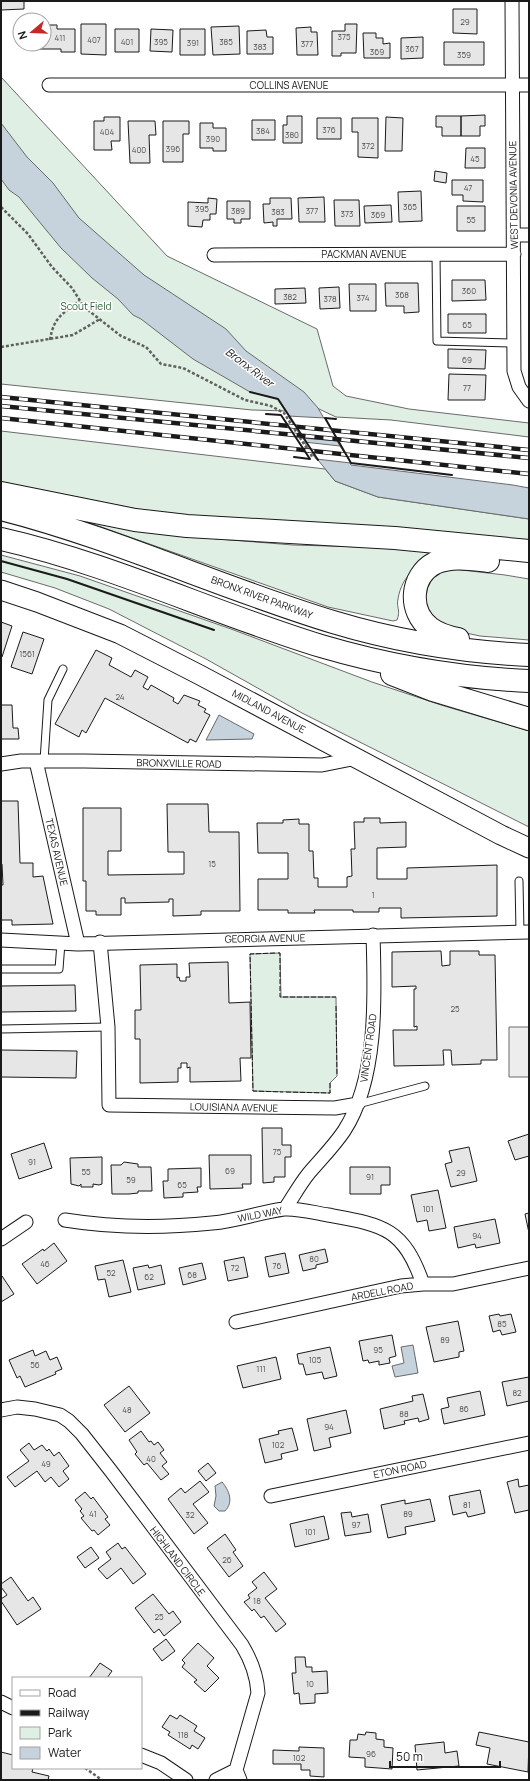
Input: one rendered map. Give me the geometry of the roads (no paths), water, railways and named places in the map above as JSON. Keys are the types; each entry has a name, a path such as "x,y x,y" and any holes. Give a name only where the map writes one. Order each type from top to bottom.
{"highway":[{"path":"1,493 125,518 188,526 395,538 529,551"},
{"name":"BRONX RIVER PARKWAY","path":"1,509 83,533 284,606 385,636 435,645 522,655"},
{"path":"1,539 86,562 320,645 433,690 529,719"},
{"path":"522,655 455,639 434,631 420,618 414,594 417,582 424,572 434,564 446,560 466,559 529,566"},
{"path":"320,645 370,659 419,669 472,676 529,681"}],"street":[{"name":"WEST DEVONIA AVENUE","path":"512,1 514,371 519,387 529,401"},
{"name":"COLLINS AVENUE","path":"49,85 529,85"},
{"path":"514,235 529,235"},
{"name":"PACKMAN AVENUE","path":"214,255 514,254"},
{"name":"MIDLAND AVENUE","path":"1,590 38,602 120,634 501,835 529,848"},
{"name":"BRONXVILLE ROAD","path":"1,764 21,761 40,761 322,765 357,758"},
{"name":"TEXAS AVENUE","path":"40,761 78,944"},
{"name":"GEORGIA AVENUE","path":"1,940 78,944 100,942 525,932"},
{"name":"VINCENT ROAD","path":"285,1209 308,1175 344,1131 358,1104 367,1068 373,1027 374,936"},
{"path":"100,942 108,1027"},
{"name":"LOUISIANA AVENUE","path":"108,1027 109,1105 335,1108 358,1104"},
{"name":"WILD WAY","path":"65,1220 100,1226 161,1226 214,1223 285,1209 374,1224 394,1234 406,1248 416,1264 423,1284"},
{"path":"1,1239 26,1222"},
{"name":"ARDELL ROAD","path":"236,1322 401,1286 453,1284 529,1268"},
{"name":"HIGHLAND CIRCLE","path":"1,1410 17,1407 35,1409 60,1415 69,1421 82,1434 111,1471 242,1645 252,1664 257,1681 258,1693 238,1775"},
{"name":"ETON ROAD","path":"272,1496 529,1443"},
{"path":"1,1702 12,1708"},
{"path":"142,1755 161,1763 186,1780"},
{"path":"216,1780 238,1775"}],"lane":[{"path":"436,254 437,341 513,343"},
{"path":"40,761 48,700 63,669"},
{"path":"518,881 525,932"},
{"path":"1,969 59,968 61,943"},
{"path":"1,1029 108,1027"},
{"path":"358,1104 425,1086"}],"water":[{"name":"Bronx River","path":"1,123 27,157 53,183 79,218 144,275 226,329 246,351 304,392 318,408 351,465 529,488 529,519 378,497 335,481 318,460 278,399 250,392 193,359 141,319 133,315 118,299 92,278 61,248 19,197 9,190 1,179"},
{"path":"219,715 254,734 252,739 206,740"},
{"path":"413,1345 418,1373 395,1377 392,1366 404,1363 401,1347"},
{"path":"222,1482 227,1489 230,1500 225,1511 219,1511 214,1506 216,1496 215,1486"}],"railway":[{"path":"1,397 529,450"},
{"path":"1,406 529,458"},
{"path":"1,418 529,474"}],"park label":[{"name":"Scout Field","path":"86,306"}]}
